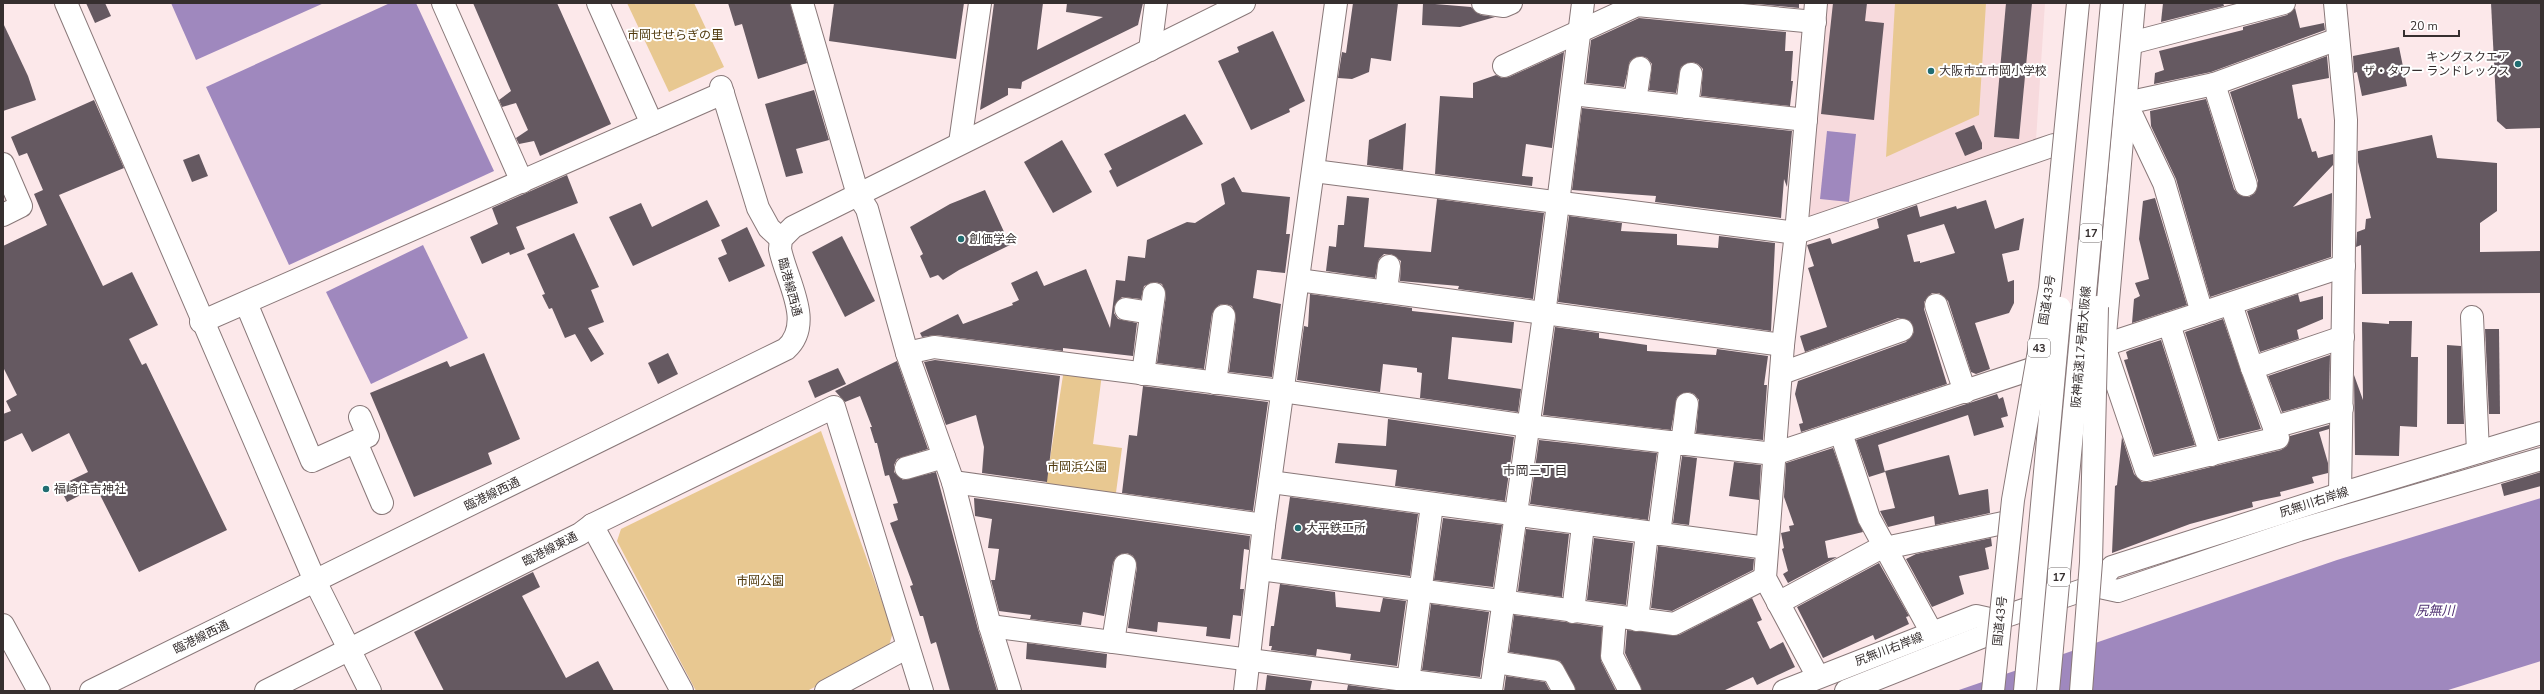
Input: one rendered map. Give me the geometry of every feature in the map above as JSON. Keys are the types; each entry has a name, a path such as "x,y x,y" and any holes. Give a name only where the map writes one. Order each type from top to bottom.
{"main road":[{"path":"66,3 202,322 315,581 370,691"},
{"path":"443,3 522,182"},
{"path":"598,3 652,124"},
{"path":"802,3 858,195 867,210 907,354 953,482 990,626 1010,691"},
{"path":"960,144 980,3"},
{"path":"1150,50 1156,3"},
{"path":"202,322 522,182 652,124 722,90 758,208 770,228 781,239 793,227 1244,3"},
{"path":"1245,691 1264,525 1336,3"},
{"path":"990,626 1249,660 1370,683 1408,681 1490,691 1529,426 1559,204 1583,3"},
{"name":"43","path":"1994,620 2003,524 2031,371 2068,3"},
{"name":"国道43号","path":"1993,691 2013,500 2050,288 2078,3"},
{"name":"阪神高速17号西大阪線","path":"2025,691 2088,3"},
{"name":"阪神高速17号西大阪線","path":"2048,691 2112,3"},
{"path":"2081,691 2094,501 2098,288 2124,3"},
{"path":"1846,691 1984,636 1994,620 2095,586 2101,484 2104,346 2134,3"},
{"path":"2131,43 2284,3"},
{"path":"2335,3 2346,120 2340,494"},
{"path":"1504,66 1637,5 1815,12 1796,233 1783,345 1765,578 1818,677"},
{"path":"2126,103 2214,84 2338,39"},
{"path":"1635,101 1640,68"},
{"path":"1687,107 1691,74"},
{"path":"2214,84 2246,185"},
{"path":"1572,94 1806,120"},
{"path":"2126,103 2164,183 2202,313"},
{"path":"1314,171 1559,204 1796,233 2054,145"},
{"path":"3,164 21,206 3,215"},
{"name":"臨港線西通","path":"91,691 786,349 797,337 800,318 782,258 781,239"},
{"path":"1386,292 1389,266"},
{"path":"907,354 934,347 1282,391 1529,426 1774,454 2031,371 2344,266"},
{"path":"1298,280 1783,345"},
{"path":"246,303 312,461 368,436 360,417"},
{"path":"1126,309 1153,304 1143,374"},
{"path":"1936,304 1966,392"},
{"path":"2104,346 2146,470 2278,438 2252,368 2231,304"},
{"path":"1215,383 1224,316"},
{"path":"2472,317 2478,452"},
{"path":"2169,324 2211,455"},
{"path":"1782,373 1902,330"},
{"path":"2252,368 2343,337"},
{"path":"1637,620 1653,533 1687,404"},
{"name":"臨港線東通","path":"266,691 580,534 592,525 834,407 908,647"},
{"path":"2274,427 2342,408"},
{"path":"1841,433 1869,518 1932,633"},
{"name":"尻無川右岸線","path":"2541,433 2340,494 2112,567 2095,586 2118,591 2299,530 2541,459"},
{"path":"356,442 382,503"},
{"path":"906,468 944,457"},
{"path":"2011,691 2046,459"},
{"path":"2061,691 2070,463"},
{"path":"953,482 1264,525"},
{"path":"1270,482 1432,505 1767,548"},
{"path":"1408,681 1419,591 1432,505"},
{"path":"1573,612 1583,524"},
{"path":"1778,603 1884,546 1890,547 2003,524"},
{"path":"592,525 682,691"},
{"path":"1113,642 1125,565"},
{"path":"1259,569 1503,603 1674,624 1765,578"},
{"name":"尻無川右岸線","path":"1784,691 1976,616 1994,620"},
{"path":"1616,617 1612,656 1630,691"},
{"path":"3,625 39,691"},
{"path":"826,691 908,647 922,691"},
{"path":"1495,662 1554,671 1564,691"}],"shaded area":[{"name":"大阪市立市岡小学校","path":"1827,3 2045,3 2036,140 1809,217"}],"green space":[{"name":"市岡せせらぎの里","path":"627,3 694,3 724,67 669,92"},
{"path":"1895,3 1986,3 1979,115 1886,157"},
{"name":"市岡浜公園","path":"1064,369 1102,374 1093,444 1122,448 1115,500 1045,491"},
{"name":"市岡公園","path":"821,431 893,632 888,649 807,691 696,691 617,541 621,529"}],"water":[{"path":"171,3 324,3 196,60"},
{"path":"390,3 416,3 494,171 289,265 206,87"},
{"path":"1827,131 1856,134 1849,202 1820,199"},
{"path":"423,245 468,338 371,384 326,292"},
{"name":"尻無川","path":"2541,498 2541,661 2445,691 1956,691 2337,560"}],"building":[{"path":"86,3 105,3 111,16 95,23"},
{"path":"473,3 557,3 611,124 540,156 534,141 519,144 516,138 528,130 516,103 502,107 499,100 511,91"},
{"path":"728,3 790,3 807,63 758,79 742,24 735,26"},
{"path":"834,3 964,3 956,59 829,41"},
{"path":"994,3 1043,3 1037,50 1103,17 1066,12 1067,3 1143,3 1138,25 1022,82 1021,89 1008,88 1008,95 980,110"},
{"path":"1353,3 1398,3 1391,61 1371,58 1369,72 1352,79 1338,78 1342,52 1346,53"},
{"path":"1423,3 1471,7 1481,15 1495,17 1460,27 1422,25"},
{"path":"1748,3 1799,3 1799,8"},
{"path":"1833,3 1867,3 1865,21 1884,23 1874,120 1821,114"},
{"path":"2006,3 2032,3 2019,139 1994,137"},
{"path":"2163,3 2223,3 2224,6 2161,22"},
{"name":"キングスクエア ザ・タワー ランドレックス","path":"2491,3 2541,3 2541,128 2506,129 2497,121"},
{"path":"2295,8 2300,28 2324,23 2325,30 2211,72 2154,84 2155,73 2164,70 2159,51 2243,30 2243,27 2287,15"},
{"path":"1639,18 1786,32 1785,51 1793,51 1791,81 1793,81 1790,106 1701,96 1703,69 1698,64 1692,62 1681,67 1676,93 1649,90 1652,64 1647,58 1641,56 1630,61 1624,87 1586,83 1591,40"},
{"path":"3,23 28,76 36,100 3,111"},
{"path":"1273,31 1305,101 1289,109 1290,112 1251,130 1218,61 1239,52 1237,47"},
{"path":"2399,47 2407,86 2362,96 2357,72 2354,73 2353,56"},
{"path":"1564,52 1552,148 1526,144 1522,176 1533,177 1532,186 1435,174 1440,96 1473,98 1473,83 1496,75 1502,78 1509,77"},
{"path":"2327,56 2329,78 2292,85 2298,119 2301,118 2312,152 2316,151 2318,158 2333,154 2333,165 2293,207 2332,193 2331,257 2210,297 2176,179 2151,126 2150,111 2206,99 2234,189 2238,194 2249,197 2255,193 2258,181 2230,92"},
{"path":"814,90 829,140 796,149 803,173 786,177 765,104"},
{"path":"94,100 124,168 59,195 103,286 132,272 158,325 129,339 142,365 146,363 227,530 139,572 96,487 67,502 59,486 88,472 69,433 32,452 22,433 3,442 3,414 11,411 6,401 17,395 3,367 3,246 47,225 34,194 43,190 27,153 19,156 11,137"},
{"path":"1582,108 1792,131 1787,187 1784,179 1781,218 1655,202 1656,196 1572,190"},
{"path":"1185,114 1203,144 1117,187 1109,171 1112,169 1104,154"},
{"path":"1406,123 1403,170 1367,165 1369,140"},
{"path":"1974,125 1982,143 1982,149 1965,156 1955,133"},
{"path":"2432,135 2437,158 2497,163 2497,211 2480,223 2480,252 2541,251 2541,293 2362,294 2361,245 2356,247 2357,232 2365,229 2366,219 2371,218 2358,162 2358,151"},
{"path":"1062,140 1092,192 1053,213 1024,162"},
{"path":"199,154 208,176 192,182 183,160"},
{"path":"567,175 578,203 516,227 525,249 510,255 509,252 482,264 470,237 498,224 492,208"},
{"path":"1234,177 1242,192 1290,197 1286,234 1290,234 1285,273 1257,270 1253,298 1281,304 1272,377 1229,372 1236,317 1232,306 1225,304 1219,305 1212,314 1204,369 1157,363 1166,295 1162,284 1155,282 1144,286 1141,299 1122,297 1114,307 1114,313 1118,319 1137,323 1133,356 1063,348 1063,351 936,335 922,337 920,333 958,314 963,324 1013,305 1012,303 1019,300 1011,283 1037,271 1044,286 1086,269 1110,328 1116,280 1125,281 1128,256 1145,258 1147,240 1187,222 1195,223 1225,204 1221,184"},
{"name":"創価学会","path":"985,190 1010,245 959,270 943,280 938,275 930,278 920,256 923,254 910,227 950,204"},
{"path":"1347,196 1369,198 1364,247 1431,252 1437,199 1544,213 1533,299 1458,289 1459,286 1400,281 1401,261 1391,254 1384,254 1379,259 1375,278 1326,271 1329,246 1336,247 1338,225 1344,225"},
{"path":"2155,198 2187,305 2132,323 2134,299 2140,296 2135,283 2149,279 2139,239 2143,201"},
{"path":"707,200 720,226 633,266 609,217 641,203 652,227"},
{"path":"1986,200 1995,229 2024,218 2019,250 2002,254 2008,282 2014,280 2014,303 2009,313 1975,323 1990,369 1976,374 1971,372 1948,301 1939,293 1932,293 1924,302 1924,309 1947,384 1801,432 1799,424 1803,423 1795,394 1798,381 1906,342 1914,332 1910,321 1898,318 1805,352 1800,336 1827,327 1808,268 1814,266 1807,245 1830,238 1832,244 1879,228 1877,219 1917,205 1920,217 1956,206 1957,209","holes":["1944,224 1955,253 1920,263 1920,261 1914,262 1907,235"]},
{"path":"1569,216 1622,223 1621,231 1677,234 1677,245 1718,248 1719,236 1775,243 1771,331 1558,302"},
{"path":"747,227 765,266 729,282 718,258 727,254 721,240"},
{"path":"574,233 599,287 591,290 604,322 588,328 604,354 591,362 575,334 565,338 552,308 549,309 542,295 545,294 527,254"},
{"path":"842,236 875,301 845,317 812,252"},
{"path":"1310,294 1412,308 1412,311 1514,322 1512,343 1452,337 1448,379 1521,389 1518,412 1420,398 1422,373 1417,372 1417,368 1383,364 1380,392 1297,380 1304,326 1308,327"},
{"path":"2298,294 2300,302 2323,296 2323,319 2297,330 2299,339 2260,352 2247,311"},
{"path":"2223,319 2261,429 2219,439 2185,332"},
{"path":"2389,321 2412,321 2411,357 2418,357 2417,427 2400,426 2399,456 2355,455 2354,375 2363,400 2362,322 2389,324"},
{"path":"1555,327 1599,333 1599,338 1647,345 1647,351 1716,355 1717,349 1768,356 1764,385 1767,385 1763,440 1696,433 1699,400 1694,394 1688,392 1677,397 1671,430 1543,415"},
{"path":"2485,329 2499,329 2500,414 2489,414"},
{"path":"2161,340 2195,445 2154,455 2124,360 2128,359 2126,352"},
{"path":"2447,345 2461,346 2464,424 2447,424"},
{"path":"484,353 520,439 488,453 492,464 414,497 370,393 447,361 450,367"},
{"path":"668,353 678,374 658,384 648,363"},
{"path":"2330,355 2329,399 2282,412 2268,376"},
{"path":"935,360 1060,376 1047,482 982,473 984,447 976,415 946,425 924,362"},
{"path":"897,361 928,449 897,459 894,465 894,472 903,480 936,472 978,629 997,691 950,691 936,642 931,644 923,616 920,616 910,586 913,585 890,523 898,520 893,504 898,503 889,475 885,476 877,443 875,443 870,427 872,427 860,396 845,402 835,391"},
{"path":"838,368 846,384 815,398 808,381"},
{"path":"1143,386 1268,402 1253,511 1122,493 1129,435 1137,436"},
{"path":"1997,394 1999,399 2003,397 2008,416 2001,418 2004,427 1974,436 1968,415 1878,445 1885,472 1869,477 1856,440"},
{"path":"1388,419 1514,437 1505,501 1395,486 1397,470 1335,463 1338,443 1386,446"},
{"path":"2329,425 2329,429 2319,432 2328,463 2328,473 2312,477 2314,483 2280,492 2281,496 2252,502 2253,507 2190,524 2112,553 2115,486 2117,485 2122,437 2134,474 2142,482 2149,482 2281,450 2287,446 2290,436"},
{"path":"1539,440 1657,453 1648,520 1530,504"},
{"path":"1833,448 1863,532 1825,541 1828,558 1837,557 1788,583 1783,574 1788,571 1782,549 1784,548 1781,533 1790,531 1789,526 1794,525 1784,497 1786,463"},
{"path":"1949,455 1959,495 1988,489 1990,513 1935,525 1934,516 1888,527 1880,511 1895,508 1885,471"},
{"path":"1682,456 1697,458 1689,525 1673,523"},
{"path":"1734,462 1761,465 1759,500 1729,496"},
{"path":"2541,472 2541,486 2504,496 2501,484"},
{"path":"1290,497 1418,514 1410,576 1281,559"},
{"path":"974,498 1250,536 1249,550 1244,549 1240,589 1244,589 1241,616 1233,615 1230,639 1206,636 1207,627 1158,622 1157,632 1128,628 1137,567 1133,556 1127,553 1116,557 1113,563 1104,616 1083,612 1081,625 1030,619 1031,615 999,611 991,580 995,580 999,549 988,548 992,519 975,516"},
{"path":"1443,518 1502,525 1493,587 1434,580"},
{"path":"1526,529 1569,534 1562,597 1518,591"},
{"path":"1594,538 1633,543 1626,605 1587,600"},
{"path":"1991,538 1992,546 1985,548 1989,569 1959,576 1964,594 1932,607 1906,559 1916,554"},
{"path":"1658,546 1754,559 1753,570 1672,611 1651,608"},
{"path":"1879,563 1909,616 1906,617 1909,624 1875,640 1873,635 1823,658 1797,607"},
{"path":"533,572 540,587 522,596 566,678 598,661 614,691 444,691 414,632"},
{"path":"1280,584 1335,592 1336,607 1380,612 1383,598 1406,601 1397,666 1350,660 1351,654 1317,649 1316,656 1271,650 1272,646 1269,646 1271,626 1274,626"},
{"path":"1752,598 1762,620 1757,622 1770,649 1783,642 1795,667 1757,685 1753,677 1723,691 1642,691 1625,653 1627,630 1679,635"},
{"path":"1431,604 1489,612 1480,677 1422,670"},
{"path":"1514,615 1602,627 1601,661 1616,691 1576,691 1560,661 1509,652"},
{"path":"1027,643 1107,654 1106,668 1026,659"},
{"path":"1267,675 1312,681 1310,691 1265,691"},
{"path":"1506,676 1545,682 1550,691 1504,691"},
{"path":"1348,685 1392,691 1347,690"}],"place":[{"name":"キングスクエア ザ・タワー ランドレックス","path":"2518,64"},
{"name":"大阪市立市岡小学校","path":"1931,71"},
{"name":"創価学会","path":"961,239"},
{"name":"福崎住吉神社","path":"46,489"},
{"name":"大平鉄工所","path":"1298,528"}],"district":[{"name":"市岡三丁目","path":"1535,471"}]}
